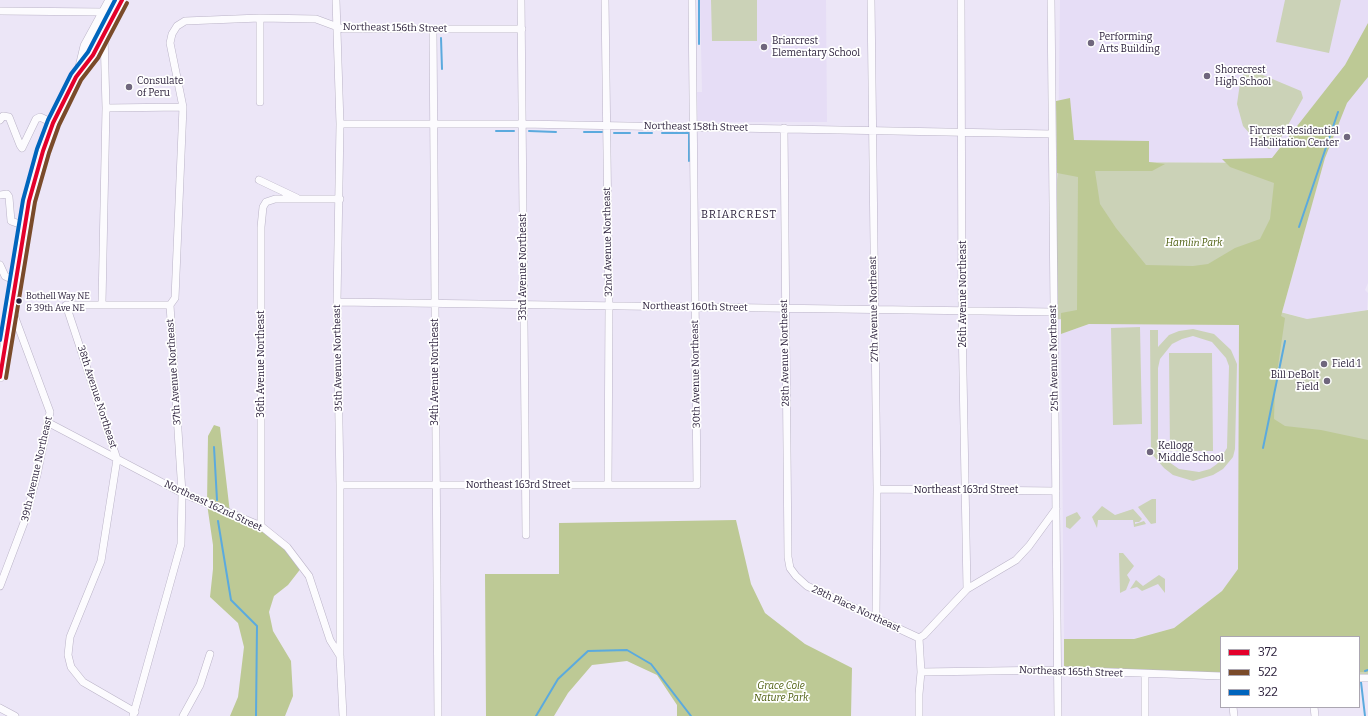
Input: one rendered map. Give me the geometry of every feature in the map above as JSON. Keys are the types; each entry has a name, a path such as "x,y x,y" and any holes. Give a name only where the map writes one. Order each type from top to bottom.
{"main road":[{"path":"77,76 86,46 110,0"},
{"path":"104,33 104,22 117,0"},
{"path":"0,377 31,194 53,123 77,76 93,55 122,0"}],"street":[{"name":"35th Avenue Northeast","path":"336,0 340,124 340,199 337,302 340,485 340,656 342,716"},
{"name":"33rd Avenue Northeast","path":"521,0 526,535"},
{"name":"32nd Avenue Northeast","path":"605,0 609,306 608,485"},
{"name":"30th Avenue Northeast","path":"692,0 696,485"},
{"name":"27th Avenue Northeast","path":"871,0 877,489 876,617"},
{"name":"26th Avenue Northeast","path":"961,0 962,311 967,588"},
{"name":"25th Avenue Northeast","path":"1051,0 1058,716"},
{"path":"0,12 104,12"},
{"path":"260,18 260,102"},
{"name":"Northeast 156th Street","path":"177,26 185,21 195,19 260,18 316,19 343,29 522,29"},
{"name":"37th Avenue Northeast","path":"134,714 181,544 182,493 170,305 175,298 183,107 170,44 172,34 177,26"},
{"name":"34th Avenue Northeast","path":"433,29 435,485 438,716"},
{"path":"104,33 106,108 102,303 170,305"},
{"path":"106,108 183,107"},
{"path":"0,120 3,116 9,117 22,148 36,119 40,118 53,123"},
{"name":"Northeast 158th Street","path":"340,124 522,124 1052,134"},
{"name":"28th Avenue Northeast","path":"784,128 784,309 788,557 790,568 796,576"},
{"path":"259,180 299,199 340,199"},
{"path":"0,195 7,194 9,197 11,221 25,226"},
{"name":"36th Avenue Northeast","path":"261,526 261,227 263,207 266,202 275,199 299,199"},
{"path":"0,265 5,276 16,281"},
{"name":"Northeast 160th Street","path":"337,302 1053,312"},
{"name":"38th Avenue Northeast","path":"102,303 66,305 118,459 104,548 70,637 68,655 71,666 83,682 134,714"},
{"name":"39th Avenue Northeast","path":"0,586 25,520 49,424 48,405 11,307"},
{"name":"Northeast 162nd Street","path":"49,424 182,493 261,526 287,547 309,576 330,640 340,656"},
{"name":"Northeast 163rd Street","path":"340,485 696,485"},
{"name":"Northeast 163rd Street","path":"877,489 1056,491"},
{"path":"919,716 921,672 919,638 924,635 967,588 1016,560 1029,546 1056,509"},
{"name":"28th Place Northeast","path":"796,576 807,586 919,638"},
{"path":"183,716 200,685 210,654"},
{"name":"Northeast 165th Street","path":"921,672 1058,670 1145,675 1220,676"},
{"path":"1145,675 1145,716"},
{"path":"0,708 15,716"}],"shaded area":[{"name":"Briarcrest Elementary School","path":"700,0 826,0 827,122 698,122 697,92 702,92"},
{"name":"Shorecrest High School","path":"1060,0 1368,0 1368,283 1365,290 1368,293 1367,310 1307,319 1282,312 1304,234 1314,163 1058,162"},
{"name":"Kellogg Middle School","path":"1089,324 1239,324 1239,569 1222,591 1174,628 1133,639 1064,639 1061,334"}],"green space":[{"path":"711,0 757,0 757,41 712,41"},
{"path":"1285,0 1341,0 1329,53 1276,42"},
{"name":"Hamlin Park","path":"1368,23 1368,77 1347,103 1325,158 1281,316 1285,318 1275,387 1274,419 1285,426 1321,430 1368,440 1368,672 1360,672 1360,636 1220,636 1220,672 1145,672 1064,668 1064,639 1134,639 1174,628 1222,591 1238,569 1239,325 1089,324 1061,334 1061,313 1077,310 1078,177 1057,173 1056,101 1070,98 1074,140 1149,141 1149,162 1165,164 1152,171 1095,171 1100,204 1116,228 1146,265 1193,266 1208,264 1235,248 1260,239 1270,219 1274,183 1230,167 1222,159 1272,158 1345,65"},
{"path":"1246,68 1301,91 1303,98 1277,145 1269,149 1252,136 1243,126 1237,104 1240,83"},
{"name":"Hamlin Park","path":"1058,162 1314,163 1265,308 1307,319 1368,310 1368,678 1360,678 1360,636 1357,636 1239,569 1239,324 1053,319 1053,254"},
{"path":"1140,327 1142,424 1113,425 1111,328"},
{"path":"1193,329 1214,334 1231,350 1237,364 1235,449 1233,457 1223,469 1213,475 1193,481 1173,475 1164,468 1151,453 1150,330 1158,330 1158,347 1169,335 1179,331","holes":["1193,336 1212,342 1226,358 1229,366 1227,448 1217,464 1210,469 1199,472 1179,469 1169,462 1161,452 1158,440 1158,368 1160,359 1172,344 1182,339"]},
{"path":"1169,353 1212,353 1213,451 1170,451"},
{"path":"214,425 220,427 230,513 261,526 302,567 288,585 274,596 269,612 273,631 291,661 293,696 285,716 230,716 238,697 244,647 238,623 210,597 213,569 213,545 207,504 208,436"},
{"path":"1152,499 1156,499 1156,523 1151,524 1138,507"},
{"path":"1102,506 1115,515 1133,509 1142,519 1139,522 1135,522 1135,524 1144,521 1146,524 1134,527 1133,520 1098,520 1097,528 1092,517"},
{"path":"1077,512 1081,518 1070,529 1066,527 1066,517"},
{"name":"Grace Cole Nature Park","path":"736,520 751,584 765,613 805,644 852,668 851,716 677,716 677,705 657,675 627,661 592,665 568,693 554,716 486,716 485,574 559,574 559,523"},
{"path":"1119,553 1123,553 1134,566 1127,575 1130,580 1126,590 1120,593"},
{"path":"1159,575 1165,579 1165,593 1158,584 1142,591 1137,587 1130,589 1136,580 1143,586"}],"waterway":[{"path":"699,0 699,44"},
{"path":"441,38 442,69"},
{"path":"1299,227 1338,112"},
{"path":"496,131 514,131"},
{"path":"529,131 556,132"},
{"path":"584,132 602,132"},
{"path":"614,133 630,133"},
{"path":"639,133 652,133"},
{"path":"662,133 689,133 689,161"},
{"path":"1263,448 1285,341"},
{"path":"214,447 217,500"},
{"path":"218,521 231,600 257,626 256,716"},
{"path":"536,716 558,679 588,651 627,650 651,664 691,716"},
{"path":"1361,682 1365,716"}],"transit line":[{"name":"322","path":"0,340 23,200 37,149 48,120 71,74 88,52 115,0"},
{"name":"372","path":"0,377 29,201 43,151 53,123 76,77 93,55 122,0"},
{"name":"522","path":"6,378 35,202 49,153 59,125 81,80 98,58 127,3"}],"place":[{"name":"Performing Arts Building","path":"1091,43"},
{"name":"Briarcrest Elementary School","path":"764,47"},
{"name":"Shorecrest High School","path":"1207,76"},
{"name":"Consulate of Peru","path":"129,87"},
{"name":"Fircrest Residential Habilitation Center","path":"1347,137"},
{"name":"Bothell Way NE & 39th Ave NE","path":"19,301"},
{"name":"Field 1","path":"1324,364"},
{"name":"Bill DeBolt Field","path":"1327,381"},
{"name":"Kellogg Middle School","path":"1150,452"}],"district":[{"name":"BRIARCREST","path":"739,215"}]}
